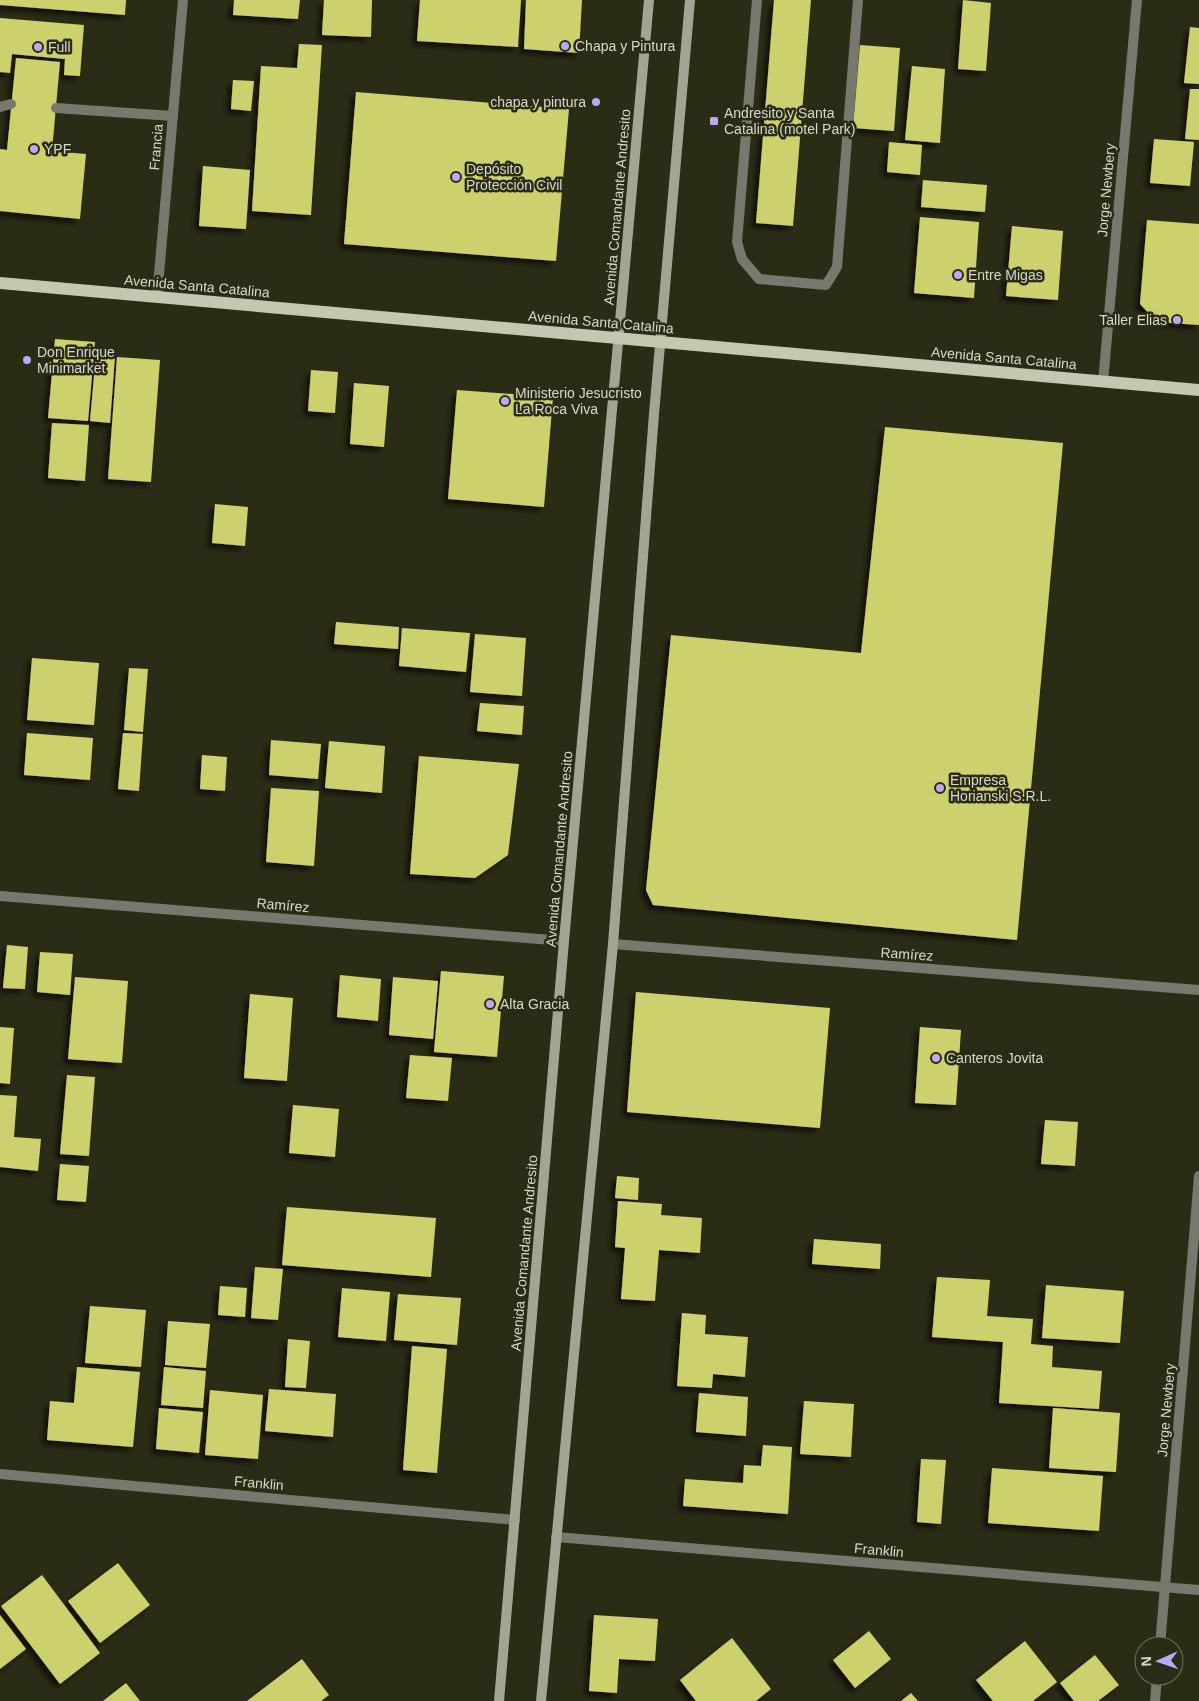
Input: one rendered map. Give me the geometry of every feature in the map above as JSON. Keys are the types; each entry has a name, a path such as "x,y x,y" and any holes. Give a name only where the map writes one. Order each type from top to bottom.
{"main road":[{"name":"Avenida Comandante Andresito","path":"499,1701 564,940 649,0"},
{"path":"541,1701 613,944 660,342 690,0"},
{"name":"Avenida Santa Catalina","path":"0,283 1199,390"}],"street":[{"name":"Francia","path":"157,297 183,0"},
{"path":"757,0 737,242 742,260 760,278 826,285 837,267 858,0"},
{"name":"Jorge Newbery","path":"1103,382 1137,0"},
{"path":"0,107 11,104"},
{"path":"56,108 173,116"},
{"name":"Ramírez","path":"0,896 564,940"},
{"name":"Ramírez","path":"613,944 1199,990"},
{"name":"Jorge Newbery","path":"1161,1636 1199,1176"},
{"name":"Franklin","path":"0,1474 515,1520"},
{"name":"Franklin","path":"556,1537 1199,1590"},
{"path":"1155,1701 1156,1686"}],"building":[{"path":"0,0 126,0 125,15 0,5"},
{"path":"234,0 300,0 298,19 233,15"},
{"path":"324,0 372,0 371,37 322,35"},
{"path":"420,0 521,0 518,47 417,41"},
{"path":"526,0 582,0 579,53 524,49"},
{"path":"774,0 811,0 793,226 756,223"},
{"path":"963,0 991,3 986,71 958,69"},
{"path":"0,18 84,25 80,76 64,75 65,59 12,54 10,73 0,72"},
{"path":"1190,27 1199,28 1199,84 1184,83"},
{"path":"299,44 322,45 311,215 252,211 261,66 297,68"},
{"path":"860,45 900,48 894,131 853,128"},
{"path":"16,58 60,62 52,151 86,154 80,219 0,211 0,149 7,150"},
{"path":"912,66 945,69 940,143 905,140"},
{"path":"233,80 254,81 251,111 231,109"},
{"path":"1190,89 1199,89 1199,140 1185,139"},
{"name":"Depósito Protección Civil","path":"356,92 569,109 556,261 344,244"},
{"path":"1154,139 1194,142 1190,186 1150,183"},
{"path":"889,142 922,145 920,175 887,172"},
{"path":"203,166 250,170 246,229 199,226"},
{"path":"923,180 987,185 985,212 921,207"},
{"path":"920,217 979,222 974,298 914,293"},
{"path":"1147,220 1199,224 1199,325 1157,322 1140,304"},
{"path":"1012,226 1063,231 1058,300 1006,296"},
{"path":"55,339 95,342 88,421 48,418"},
{"path":"96,354 115,356 110,423 90,421"},
{"path":"117,357 160,360 151,482 108,479"},
{"path":"311,370 338,372 335,413 308,411"},
{"path":"354,383 389,386 384,447 350,444"},
{"path":"457,390 553,397 544,507 448,499"},
{"path":"52,423 89,425 85,481 48,478"},
{"name":"Empresa Horianski S.R.L.","path":"885,427 1063,443 1017,940 653,905 646,890 671,635 861,653"},
{"path":"215,504 248,507 245,546 212,543"},
{"path":"336,622 399,627 398,649 334,644"},
{"path":"402,628 470,633 466,672 399,666"},
{"path":"475,634 526,638 522,696 470,692"},
{"path":"32,658 99,663 94,725 27,720"},
{"path":"129,668 148,669 143,732 124,730"},
{"path":"480,703 524,706 522,735 477,731"},
{"path":"27,733 93,738 90,780 24,775"},
{"path":"123,733 143,734 139,791 118,789"},
{"path":"271,740 321,744 318,779 269,775"},
{"path":"329,741 385,746 382,793 325,788"},
{"path":"202,755 227,757 225,791 200,789"},
{"path":"419,756 519,764 508,855 475,878 410,874"},
{"path":"271,788 319,791 314,866 266,862"},
{"path":"7,945 28,947 25,989 3,988"},
{"path":"40,952 73,954 70,995 37,992"},
{"path":"441,971 504,976 497,1057 434,1052"},
{"path":"340,975 381,979 378,1021 337,1017"},
{"path":"75,977 128,981 122,1063 68,1059"},
{"path":"393,977 438,981 433,1039 389,1035"},
{"path":"636,992 830,1008 820,1128 627,1112"},
{"path":"250,994 293,998 287,1081 244,1078"},
{"path":"0,1027 14,1028 10,1084 0,1083"},
{"path":"920,1027 961,1030 956,1105 915,1103"},
{"path":"410,1055 452,1058 448,1101 406,1098"},
{"path":"67,1075 95,1077 89,1156 60,1154"},
{"path":"0,1095 17,1096 14,1137 41,1139 38,1171 0,1167"},
{"path":"293,1105 339,1109 335,1157 289,1153"},
{"path":"1045,1120 1078,1122 1075,1166 1041,1164"},
{"path":"60,1164 89,1166 86,1202 57,1200"},
{"path":"617,1176 639,1178 638,1200 615,1198"},
{"path":"618,1201 662,1204 661,1215 702,1218 700,1253 659,1250 655,1301 621,1299 625,1248 615,1247"},
{"path":"287,1207 436,1218 431,1277 282,1265"},
{"path":"814,1239 881,1244 880,1269 812,1264"},
{"path":"255,1267 283,1269 278,1320 251,1318"},
{"path":"937,1277 990,1280 987,1316 1033,1319 1031,1344 1053,1346 1052,1367 1102,1371 1099,1409 999,1403 1003,1342 932,1337"},
{"path":"1046,1285 1124,1291 1120,1343 1042,1338"},
{"path":"220,1286 247,1288 245,1317 218,1315"},
{"path":"342,1288 390,1292 386,1341 338,1337"},
{"path":"398,1294 461,1298 457,1345 394,1340"},
{"path":"90,1306 146,1310 141,1367 85,1363"},
{"path":"682,1313 706,1315 705,1334 748,1337 745,1377 713,1374 712,1388 677,1386"},
{"path":"168,1321 210,1324 206,1368 165,1365"},
{"path":"288,1339 310,1341 306,1388 285,1387"},
{"path":"412,1346 447,1349 437,1473 403,1470"},
{"path":"77,1367 140,1372 133,1447 47,1440 50,1401 74,1403"},
{"path":"164,1367 206,1371 203,1408 161,1405"},
{"path":"269,1389 336,1394 333,1437 265,1431"},
{"path":"210,1390 263,1395 258,1459 205,1455"},
{"path":"699,1393 748,1397 746,1436 696,1432"},
{"path":"804,1401 854,1404 851,1457 800,1454"},
{"path":"159,1408 203,1412 199,1453 156,1449"},
{"path":"1053,1408 1120,1413 1116,1472 1049,1468"},
{"path":"763,1445 792,1447 788,1514 683,1506 685,1479 743,1483 744,1465 761,1466"},
{"path":"921,1459 946,1460 941,1524 917,1522"},
{"path":"992,1468 1103,1476 1099,1531 988,1523"},
{"path":"118,1563 150,1605 100,1643 68,1601"},
{"path":"42,1575 100,1653 60,1684 1,1606"},
{"path":"0,1615 26,1649 0,1669"},
{"path":"594,1615 658,1619 655,1661 619,1659 617,1693 589,1691"},
{"path":"869,1631 891,1659 855,1688 833,1660"},
{"path":"732,1638 771,1689 756,1701 696,1701 680,1680"},
{"path":"1025,1641 1057,1682 1033,1701 993,1701 976,1680"},
{"path":"1095,1655 1119,1685 1098,1701 1074,1701 1060,1683"},
{"path":"302,1659 329,1695 321,1701 247,1701"},
{"path":"126,1683 140,1701 103,1701"},
{"path":"911,1693 918,1701 901,1701"}],"place":[{"name":"Chapa y Pintura","path":"565,46"},
{"name":"Full","path":"38,47"},
{"name":"chapa y pintura","path":"596,102"},
{"name":"Andresito y Santa Catalina (motel Park)","path":"714,121"},
{"name":"YPF","path":"34,149"},
{"name":"Depósito Protección Civil","path":"456,177"},
{"name":"Entre Migas","path":"958,275"},
{"name":"Taller Elias","path":"1177,320"},
{"name":"Don Enrique Minimarket","path":"27,360"},
{"name":"Ministerio Jesucristo La Roca Viva","path":"505,401"},
{"name":"Empresa Horianski S.R.L.","path":"940,788"},
{"name":"Alta Gracia","path":"490,1004"},
{"name":"Canteros Jovita","path":"936,1058"}]}
